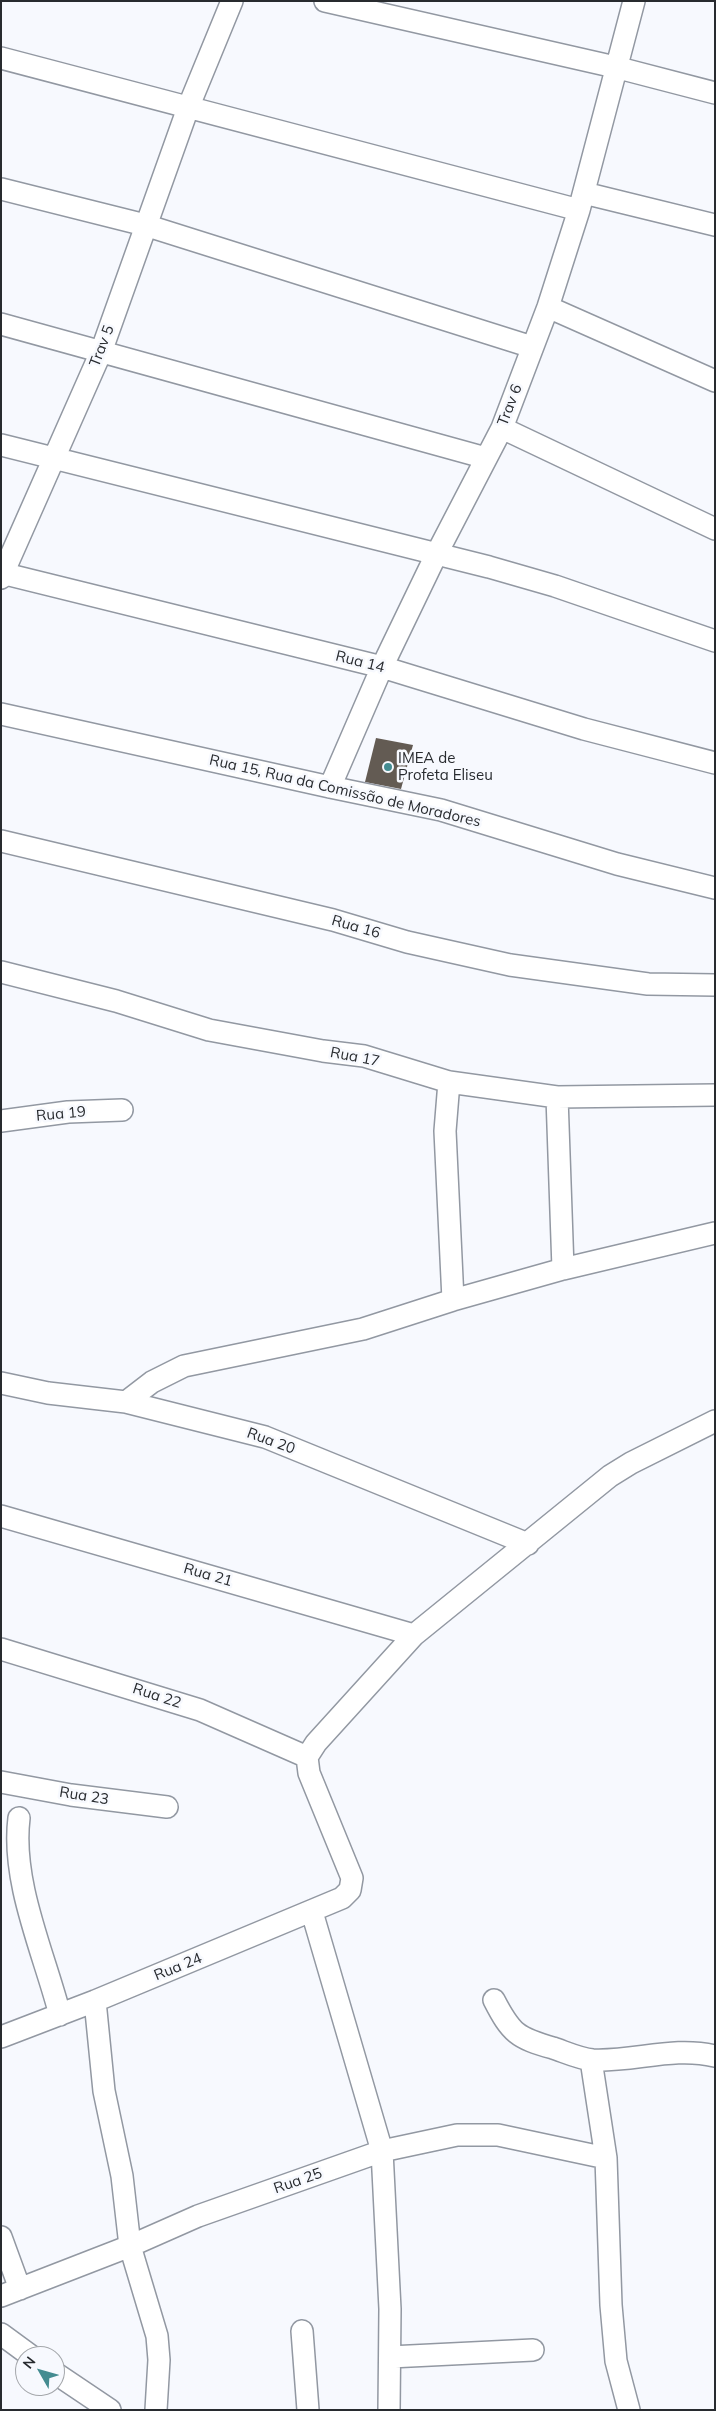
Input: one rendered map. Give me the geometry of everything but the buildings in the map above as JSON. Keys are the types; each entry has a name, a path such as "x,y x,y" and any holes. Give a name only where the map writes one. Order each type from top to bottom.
{"street":[{"name":"Trav 5","path":"2,575 101,352 188,108 232,1"},
{"path":"325,1 615,67 715,93"},
{"name":"Trav 6","path":"330,787 382,667 436,555 502,428 548,307 581,202 615,67 634,1"},
{"path":"1,58 188,108 581,202 715,226"},
{"path":"1,188 145,225 532,347"},
{"path":"548,307 715,381"},
{"path":"1,324 486,458"},
{"path":"502,428 715,529"},
{"path":"1,445 555,586 715,641"},
{"name":"Rua 14","path":"2,575 382,667 584,728 715,762"},
{"name":"Rua 15, Rua da Comissão de Moradores","path":"1,714 441,810 617,864 715,888"},
{"name":"Rua 16","path":"1,841 333,920 406,942 510,965 648,984 715,985"},
{"name":"Rua 17","path":"1,972 116,1001 209,1030 323,1051 364,1056 449,1082 556,1097 715,1096"},
{"path":"449,1082 445,1131 453,1300"},
{"path":"556,1097 563,1269"},
{"name":"Rua 19","path":"1,1121 68,1112 122,1110"},
{"path":"126,1402 152,1382 184,1366 363,1330 453,1300 563,1269 715,1233"},
{"name":"Rua 20","path":"1,1383 48,1393 126,1402 265,1437 528,1544"},
{"path":"307,1757 316,1743 414,1635 610,1476 631,1463 715,1421"},
{"name":"Rua 21","path":"1,1516 414,1635"},
{"name":"Rua 22","path":"1,1649 200,1710 307,1757"},
{"name":"Rua 24","path":"1,2037 95,2001 342,1898 350,1890 352,1878 309,1773 307,1757"},
{"name":"Rua 23","path":"1,1782 80,1796 167,1807"},
{"path":"19,1818 17,1831 19,1857 30,1916 47,1964 60,2015"},
{"path":"312,1912 382,2152 390,2309 390,2410"},
{"path":"494,2000 507,2025 526,2040 591,2060 617,2060 673,2052 715,2056"},
{"path":"95,2001 104,2091 122,2176 130,2246 156,2336 159,2360 156,2410"},
{"path":"591,2060 606,2158 611,2305 616,2362 628,2410"},
{"name":"Rua 25","path":"11,2292 130,2246 198,2216 382,2152 457,2135 498,2135 606,2158"},
{"path":"1,2237 11,2292"},
{"path":"302,2332 308,2410"},
{"path":"1,2334 17,2346"},
{"path":"390,2357 533,2350"},
{"path":"65,2381 110,2410"}],"place":[{"name":"IMEA de Profeta Eliseu","path":"388,767"}]}
